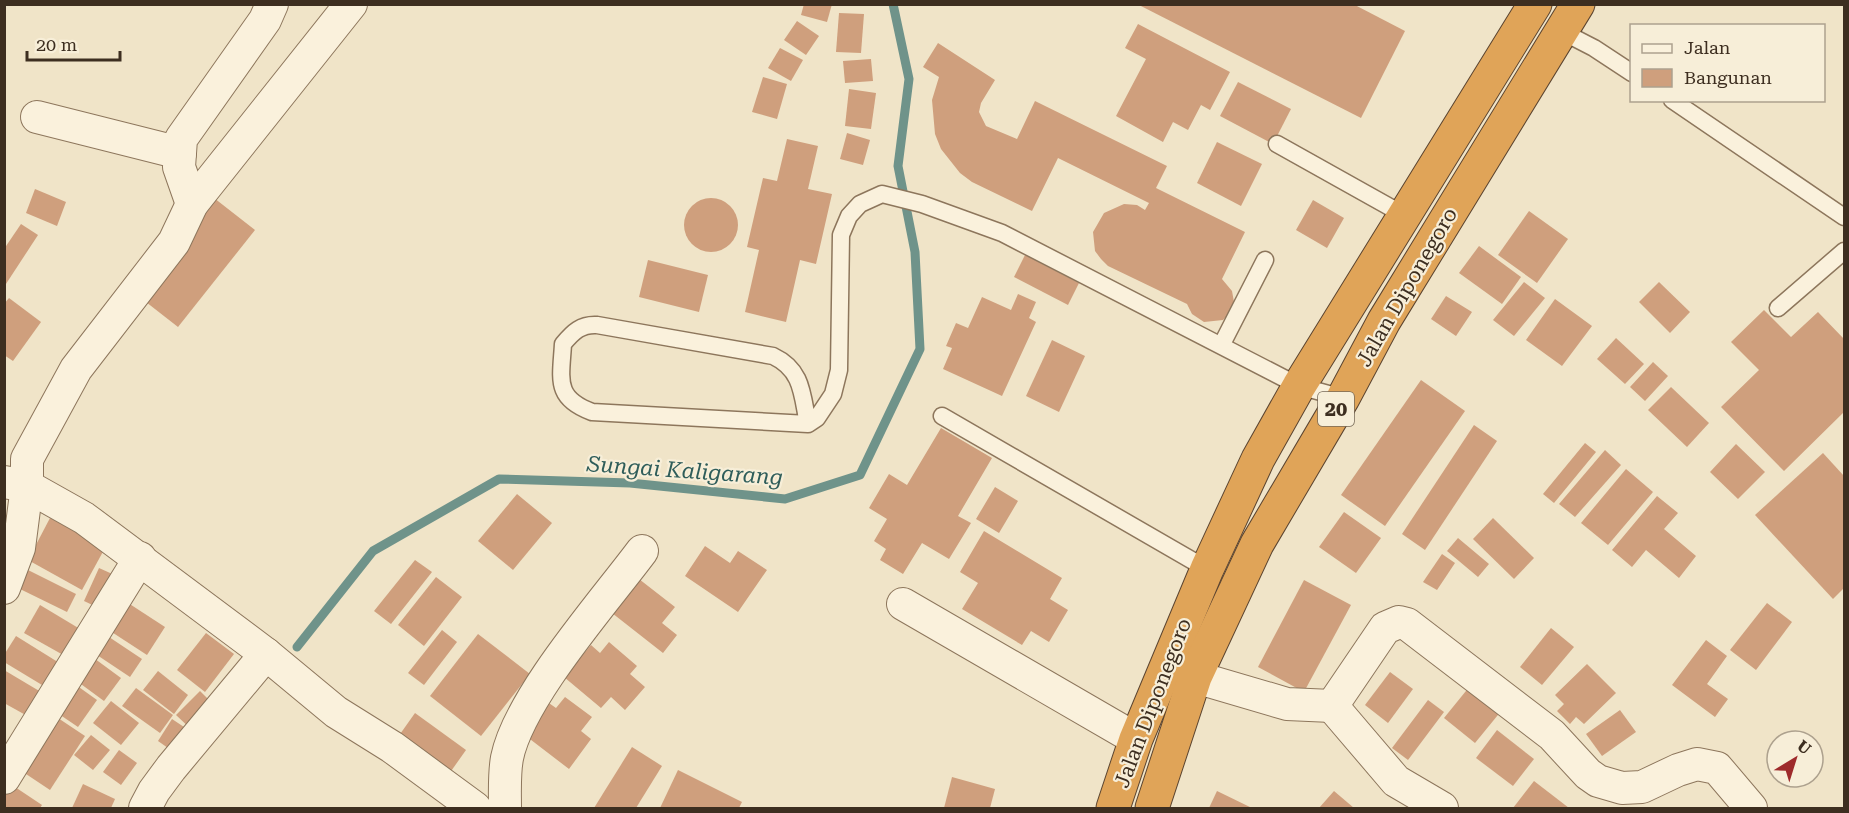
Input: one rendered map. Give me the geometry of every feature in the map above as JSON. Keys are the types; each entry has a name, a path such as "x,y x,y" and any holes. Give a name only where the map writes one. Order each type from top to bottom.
{"highway":[{"path":"1531,11 1570,18"},
{"name":"Jalan Diponegoro","path":"1113,808 1136,739 1207,569 1258,459 1299,386 1531,11"},
{"name":"Jalan Diponegoro","path":"1152,808 1195,677 1257,544 1343,398 1384,321 1570,18"}],"street":[{"path":"192,204 179,167 181,139 265,20 272,4"},
{"path":"4,588 19,548 16,484 56,402 76,369 174,242 192,204 351,4"},
{"path":"37,117 180,153"},
{"path":"16,484 84,518 266,654 336,712 392,747 475,808"},
{"path":"505,808 507,758 518,723 553,670 642,551"},
{"path":"4,778 140,558"},
{"path":"903,604 1136,739"},
{"path":"1332,706 1385,628 1399,622 1407,624 1552,735 1588,774 1598,781 1622,788 1642,787 1697,764 1716,768 1751,808"},
{"path":"145,808 171,768 266,654"},
{"path":"1195,677 1287,704 1332,706 1396,782 1442,808"}],"lane":[{"path":"1570,18 1594,48 1630,72"},
{"path":"1675,102 1845,217"},
{"path":"1277,144 1404,215"},
{"path":"808,424 799,382 793,369 773,356 587,324 577,329 563,344 561,383 564,393 571,402 592,412 808,424 818,418 833,394 839,370 841,235 849,216 860,204 882,194 922,204 1002,233 1222,344 1299,386 1343,398"},
{"path":"1778,308 1845,251"},
{"path":"1222,344 1265,260"},
{"path":"942,416 1207,569"}],"building":[{"path":"804,4 832,4 827,22 801,15"},
{"path":"1137,4 1353,4 1405,31 1361,118"},
{"path":"839,13 864,14 861,53 836,52"},
{"path":"797,21 819,36 806,55 784,40"},
{"path":"1138,24 1230,72 1210,110 1201,105 1188,130 1173,122 1163,142 1116,116 1146,59 1125,48"},
{"path":"938,43 995,80 981,103 979,112 986,126 1017,139 1035,101 1167,166 1156,188 1245,232 1222,279 1232,291 1234,302 1231,312 1223,320 1204,322 1192,314 1187,304 1108,266 1101,259 1095,251 1093,232 1104,213 1124,204 1137,205 1145,210 1149,203 1058,158 1032,211 972,182 960,173 941,149 935,134 932,100 939,77 923,67"},
{"path":"780,48 803,60 791,81 768,68"},
{"path":"871,59 873,81 845,83 843,61"},
{"path":"763,77 787,84 777,119 752,112"},
{"path":"1238,82 1291,109 1273,144 1220,116"},
{"path":"849,89 876,93 871,129 845,126"},
{"path":"847,133 870,140 863,165 840,159"},
{"path":"787,139 818,146 808,189 832,194 816,264 800,260 786,322 745,312 759,250 747,247 763,178 777,181"},
{"path":"1217,142 1262,164 1241,206 1197,183"},
{"path":"35,189 66,202 57,226 26,213"},
{"path":"214,198 255,230 178,327 137,295"},
{"path":"711,198 721,200 730,206 736,215 738,225 736,235 730,244 721,250 711,252 701,250 692,244 686,235 684,225 686,215 692,206 701,200"},
{"path":"1313,200 1344,218 1327,248 1296,230"},
{"path":"1529,211 1568,239 1537,283 1498,255"},
{"path":"21,224 38,235 4,287 4,249"},
{"path":"1479,246 1521,277 1502,304 1459,273"},
{"path":"1025,255 1079,283 1068,305 1014,277"},
{"path":"648,260 708,275 699,312 639,297"},
{"path":"1524,282 1545,298 1514,336 1493,320"},
{"path":"1659,282 1690,312 1670,333 1639,302"},
{"path":"1018,294 1036,302 1029,318 1036,322 1002,396 943,369 952,348 946,346 956,323 968,328 982,297 1011,310"},
{"path":"1446,296 1472,312 1456,336 1431,319"},
{"path":"9,298 41,322 13,361 4,355 4,304"},
{"path":"1555,299 1592,326 1562,366 1526,340"},
{"path":"1764,310 1791,337 1818,312 1844,339 1844,412 1784,471 1721,407 1759,370 1731,342"},
{"path":"1616,338 1644,364 1625,384 1597,359"},
{"path":"1052,340 1085,356 1059,412 1026,396"},
{"path":"1653,362 1668,376 1645,401 1630,387"},
{"path":"1421,380 1465,411 1385,526 1341,495"},
{"path":"1671,387 1709,423 1687,447 1648,410"},
{"path":"1474,425 1497,441 1425,550 1402,534"},
{"path":"941,428 992,458 958,516 971,523 949,559 922,543 903,574 880,560 886,549 874,541 887,519 869,508 889,474 907,485"},
{"path":"1585,443 1596,452 1554,503 1543,494"},
{"path":"1736,444 1765,472 1738,499 1710,472"},
{"path":"1605,450 1621,465 1575,517 1559,504"},
{"path":"1823,453 1844,476 1844,588 1833,599 1755,515"},
{"path":"1626,469 1653,492 1608,545 1581,523"},
{"path":"995,487 1018,501 999,533 976,519"},
{"path":"517,494 552,523 513,570 478,541"},
{"path":"1657,496 1678,513 1664,529 1696,556 1679,578 1646,550 1632,567 1612,550"},
{"path":"1344,512 1381,538 1356,573 1319,547"},
{"path":"50,518 105,548 82,590 28,560"},
{"path":"1493,518 1534,558 1514,579 1473,539"},
{"path":"984,531 1062,578 1050,599 1068,610 1049,642 1031,631 1022,645 962,609 978,583 960,572"},
{"path":"1458,538 1489,564 1478,577 1447,551"},
{"path":"705,546 730,563 738,551 767,570 738,612 685,576"},
{"path":"1442,554 1455,563 1437,590 1423,582"},
{"path":"415,560 432,572 391,624 374,611"},
{"path":"99,568 119,577 103,610 84,601"},
{"path":"28,570 76,594 67,612 20,589"},
{"path":"436,577 462,597 424,646 398,625"},
{"path":"639,579 675,607 662,623 677,635 663,653 612,613"},
{"path":"1304,580 1351,605 1304,692 1258,667"},
{"path":"122,599 165,627 147,655 104,627"},
{"path":"1767,603 1792,622 1756,670 1730,650"},
{"path":"40,605 80,629 65,656 24,633"},
{"path":"1551,628 1574,647 1542,685 1520,667"},
{"path":"442,630 457,642 424,685 408,673"},
{"path":"206,633 234,654 205,692 177,670"},
{"path":"478,634 530,674 481,736 430,696"},
{"path":"106,635 142,659 130,677 94,653"},
{"path":"16,636 61,664 47,688 4,662 4,655"},
{"path":"1706,640 1727,656 1707,684 1728,699 1715,717 1672,685"},
{"path":"609,642 637,666 630,674 645,687 625,710 611,697 601,708 564,677 591,645 600,653"},
{"path":"87,653 121,678 104,701 70,676"},
{"path":"1587,664 1616,693 1584,724 1576,717 1570,724 1557,711 1564,704 1555,695"},
{"path":"4,670 46,695 31,718 4,703"},
{"path":"158,671 188,695 174,714 143,690"},
{"path":"1390,672 1413,689 1388,723 1365,705"},
{"path":"69,680 97,700 78,727 50,708"},
{"path":"1470,686 1502,710 1475,743 1444,718"},
{"path":"136,688 173,715 160,733 122,706"},
{"path":"200,691 217,708 194,732 176,715"},
{"path":"565,697 592,717 581,731 591,739 569,769 522,733 546,701 556,708"},
{"path":"1428,700 1444,712 1408,760 1392,748"},
{"path":"111,701 139,723 121,745 93,723"},
{"path":"1620,710 1636,732 1602,756 1586,734"},
{"path":"49,712 85,736 50,790 14,766"},
{"path":"415,713 466,750 449,774 398,737"},
{"path":"172,719 193,733 178,755 158,741"},
{"path":"1497,730 1534,759 1513,786 1476,758"},
{"path":"91,735 110,750 93,770 74,755"},
{"path":"632,747 662,766 636,808 594,808"},
{"path":"119,750 137,763 121,785 103,772"},
{"path":"678,770 742,802 739,808 660,808"},
{"path":"952,777 995,789 990,808 944,808"},
{"path":"1534,781 1569,808 1513,808"},
{"path":"9,783 42,805 40,808 4,808 4,789"},
{"path":"83,784 115,799 111,808 72,808"},
{"path":"1217,791 1252,808 1209,808"},
{"path":"1334,791 1354,808 1319,808"}],"waterway":[{"name":"Sungai Kaligarang","path":"297,647 373,551 499,479 630,483 785,499 860,475 920,349 915,252 898,166 909,79 893,4"}]}
